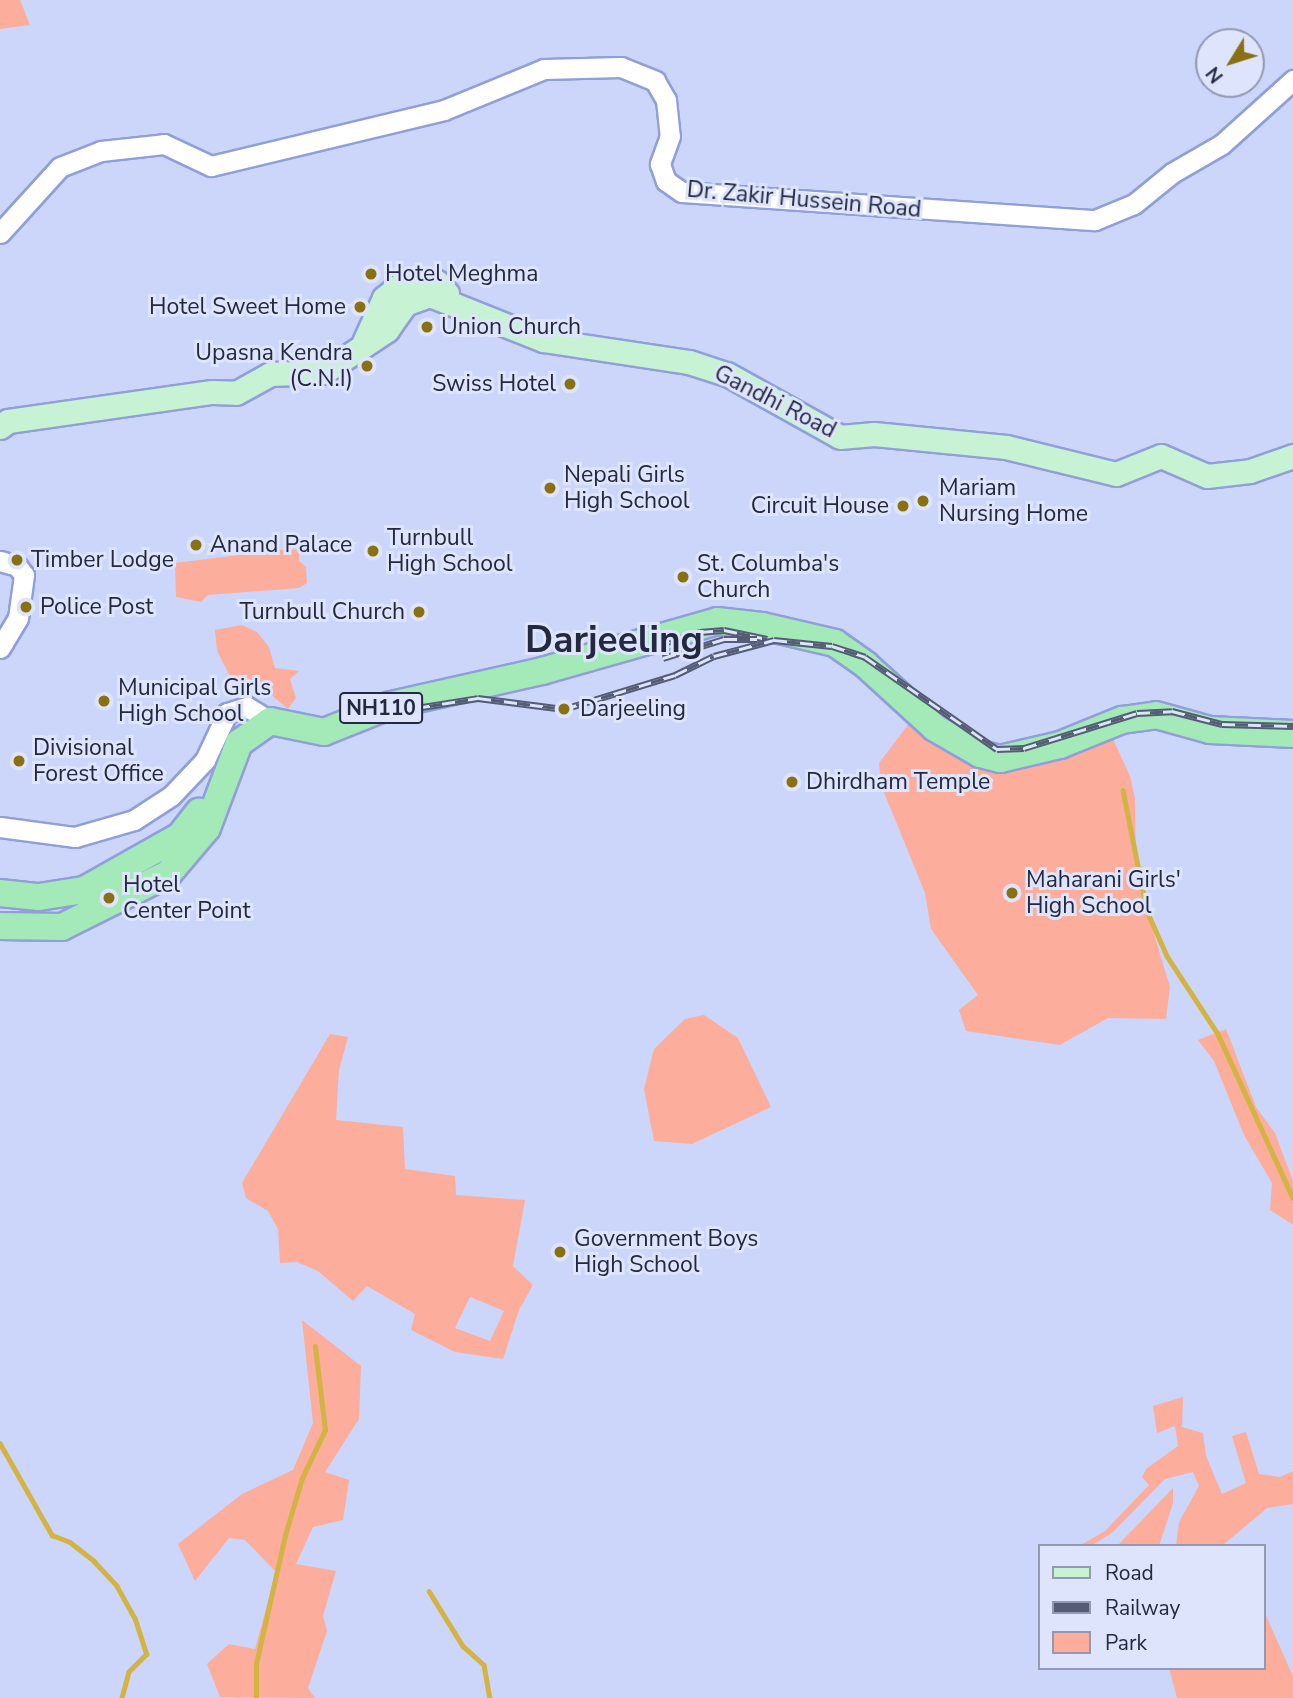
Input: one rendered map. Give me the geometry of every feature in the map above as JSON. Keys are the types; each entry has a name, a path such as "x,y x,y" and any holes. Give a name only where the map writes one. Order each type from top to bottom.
{"highway":[{"name":"NH110","path":"270,721 324,732 391,705 542,671 717,621 762,626 835,643 866,665 934,728 980,754 1000,759 1060,745 1122,720 1156,715 1210,730 1293,734"},
{"path":"0,893 39,897 84,890 156,851 192,826 220,761 270,721"},
{"path":"0,926 62,927 168,874 207,828 235,750"}],"main road":[{"name":"Gandhi Road","path":"0,427 8,421 212,392 236,393 270,374 324,372 339,365 361,345 387,330 405,304 430,295 543,340 689,362 727,374 840,437 874,434 1006,447 1116,474 1161,456 1207,476 1250,471 1293,456"}],"street":[{"name":"Dr. Zakir Hussein Road","path":"0,233 60,167 102,151 164,144 211,166 444,110 544,69 621,67 655,81 666,100 670,135 660,164 666,181 682,192 1095,220 1134,204 1172,173 1222,144 1293,80"},
{"path":"0,561 17,566 24,575 18,618 0,648"},
{"path":"0,827 75,837 134,820 171,796 205,760 227,713 247,707 270,721"}],"green space":[{"path":"0,0 20,0 30,25 0,29"},
{"path":"299,550 299,561 306,567 307,583 299,588 208,595 201,602 176,597 175,563"},
{"path":"242,625 257,632 269,647 275,668 299,671 290,679 296,698 288,709 255,681 244,677 227,683 229,674 217,651 215,630"},
{"name":"Maharani Girls' High School","path":"910,722 989,764 1112,737 1130,776 1135,798 1136,875 1170,987 1166,1019 1108,1018 1060,1045 966,1031 959,1010 978,995 931,929 925,893 881,785 879,763"},
{"path":"704,1015 738,1038 771,1107 692,1144 654,1141 644,1089 654,1049 685,1019"},
{"path":"1226,1029 1256,1107 1275,1133 1293,1181 1293,1225 1270,1210 1272,1183 1244,1135 1214,1061 1198,1040"},
{"path":"330,1034 348,1037 339,1070 336,1120 403,1127 405,1169 455,1176 456,1195 525,1200 513,1266 533,1285 519,1310 503,1359 455,1352 411,1330 415,1314 367,1286 353,1301 318,1271 297,1262 280,1263 278,1229 268,1211 246,1198 242,1183","holes":["470,1297 504,1311 490,1341 455,1328"]},
{"path":"302,1320 361,1366 359,1419 325,1472 349,1480 343,1520 313,1527 296,1564 336,1571 323,1616 327,1631 308,1688 315,1698 220,1697 207,1664 229,1644 255,1649 276,1572 245,1540 229,1538 195,1581 178,1544 242,1494 293,1470 313,1423"},
{"path":"1183,1397 1182,1427 1203,1433 1206,1456 1222,1494 1246,1483 1232,1436 1246,1432 1259,1474 1280,1477 1293,1471 1293,1504 1267,1508 1224,1544 1176,1544 1179,1522 1199,1486 1193,1472 1165,1479 1113,1532 1094,1544 1082,1544 1105,1531 1149,1485 1142,1477 1146,1469 1178,1446 1175,1426 1157,1433 1153,1406"},
{"path":"1173,1488 1173,1503 1160,1544 1119,1544"},
{"path":"1265,1613 1293,1676 1293,1698 1177,1698 1170,1670 1265,1670"}],"waterway":[{"path":"1123,790 1147,911 1167,956 1218,1034 1293,1198"},
{"path":"256,1698 256,1664 285,1535 302,1478 325,1430 315,1347"},
{"path":"0,1443 52,1535 70,1542 94,1561 117,1586 135,1618 147,1654 129,1672 122,1698"},
{"path":"429,1591 463,1646 484,1665 490,1698"}],"railway":[{"path":"657,645 700,632 724,630 767,639"},
{"path":"663,658 724,639 757,639"},
{"path":"391,712 478,698 564,709 675,675 714,656 774,640 832,646 865,657 997,749 1024,748 1137,713 1172,711 1222,724 1293,726"}],"place":[{"name":"Hotel Meghma","path":"371,274"},
{"name":"Hotel Sweet Home","path":"360,307"},
{"name":"Union Church","path":"427,327"},
{"name":"Upasna Kendra (C.N.I)","path":"367,366"},
{"name":"Swiss Hotel","path":"570,384"},
{"name":"Nepali Girls High School","path":"550,488"},
{"name":"Mariam Nursing Home","path":"923,501"},
{"name":"Circuit House","path":"903,506"},
{"name":"Anand Palace","path":"196,545"},
{"name":"Turnbull High School","path":"373,551"},
{"name":"Timber Lodge","path":"17,560"},
{"name":"St. Columba's Church","path":"683,577"},
{"name":"Police Post","path":"26,607"},
{"name":"Turnbull Church","path":"419,612"},
{"name":"Municipal Girls High School","path":"104,701"},
{"name":"Darjeeling","path":"564,709"},
{"name":"Divisional Forest Office","path":"19,761"},
{"name":"Dhirdham Temple","path":"792,782"},
{"name":"Maharani Girls' High School","path":"1012,893"},
{"name":"Hotel Center Point","path":"109,898"},
{"name":"Government Boys High School","path":"560,1252"}],"district":[{"name":"Darjeeling","path":"614,640"}]}
